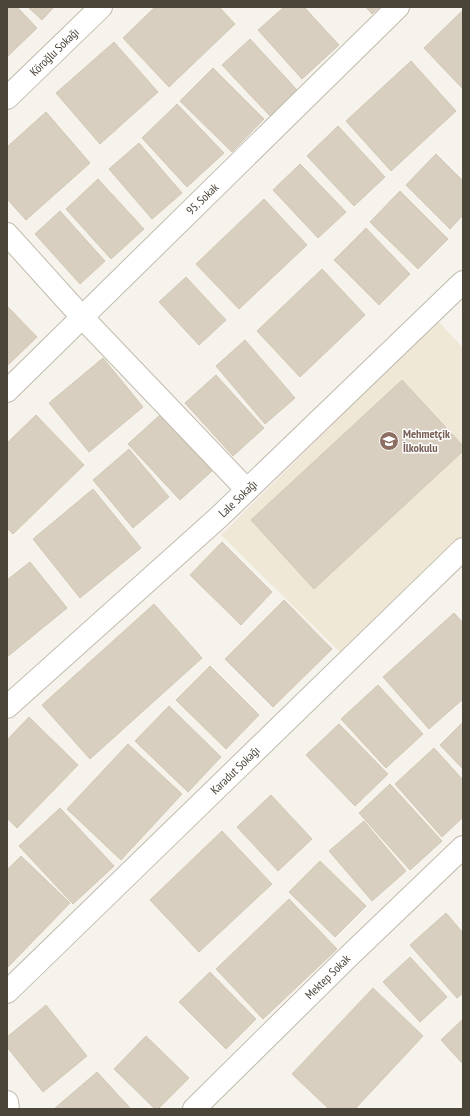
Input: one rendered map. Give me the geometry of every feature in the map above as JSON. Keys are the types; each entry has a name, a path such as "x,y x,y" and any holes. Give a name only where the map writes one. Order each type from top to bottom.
{"street":[{"name":"Köroğlu Sokağı","path":"7,98 102,7"},
{"name":"95. Sokak","path":"7,391 81,316 398,7"},
{"path":"7,234 81,316 247,490"},
{"name":"Lale Sokağı","path":"7,707 247,490 463,282"},
{"name":"Karadut Sokağı","path":"7,992 463,549"},
{"name":"Mektep Sokak","path":"194,1109 348,957 463,847"},
{"path":"7,1102 8,1109"}],"shaded area":[{"name":"Mehmetçik İlkokulu","path":"437,320 463,348 463,540 342,654 221,535"}],"building":[{"path":"7,7 17,7 37,28 7,57"},
{"path":"28,7 54,7 42,20"},
{"path":"155,7 219,7 235,24 169,87 123,38"},
{"path":"284,7 304,7 339,45 302,79 258,30"},
{"path":"366,7 380,7 372,14"},
{"path":"463,10 463,89 424,48"},
{"path":"250,39 297,90 270,116 222,65"},
{"path":"114,42 158,92 100,144 56,93"},
{"path":"411,61 456,111 391,171 346,121"},
{"path":"213,68 264,119 232,152 180,101"},
{"path":"177,104 224,153 187,187 142,138"},
{"path":"46,112 90,163 26,220 7,199 7,147"},
{"path":"338,126 385,177 354,206 307,156"},
{"path":"139,143 182,193 152,219 109,169"},
{"path":"436,154 463,181 463,215 450,229 406,185"},
{"path":"300,164 346,212 318,238 273,190"},
{"path":"98,179 144,229 111,259 66,209"},
{"path":"400,191 448,239 418,269 370,222"},
{"path":"264,199 307,245 239,309 196,264"},
{"path":"60,211 105,261 80,284 35,234"},
{"path":"366,228 410,274 379,305 334,260"},
{"path":"322,269 365,315 300,377 257,331"},
{"path":"186,277 226,320 199,345 159,302"},
{"path":"7,306 37,337 7,366"},
{"path":"245,340 295,398 265,424 216,366"},
{"path":"103,358 143,407 89,452 49,403"},
{"path":"216,375 264,428 233,456 185,403"},
{"path":"402,380 463,446 463,451 314,589 251,520"},
{"path":"36,415 84,465 13,534 7,528 7,443"},
{"path":"160,415 212,471 180,500 128,444"},
{"path":"129,449 169,497 133,528 93,480"},
{"path":"93,489 141,548 80,598 33,539"},
{"path":"222,542 272,592 241,625 190,575"},
{"path":"30,562 67,608 7,657 7,580"},
{"path":"284,600 332,649 273,707 225,659"},
{"path":"154,604 202,658 90,759 42,705"},
{"path":"454,613 463,623 463,699 429,729 383,677"},
{"path":"210,666 259,715 226,749 176,700"},
{"path":"378,685 423,734 386,768 341,719"},
{"path":"169,706 221,757 188,792 135,741"},
{"path":"29,717 78,765 17,828 7,818 7,740"},
{"path":"463,722 463,769 440,745"},
{"path":"339,724 388,774 355,806 306,755"},
{"path":"128,744 182,794 121,860 67,809"},
{"path":"434,748 463,780 463,817 442,837 395,784"},
{"path":"390,784 442,841 410,870 359,813"},
{"path":"271,795 312,839 278,871 237,827"},
{"path":"60,808 114,866 73,904 19,846"},
{"path":"364,821 406,871 372,901 329,851"},
{"path":"222,831 272,884 199,952 150,900"},
{"path":"21,856 70,903 7,968 7,870"},
{"path":"320,861 366,906 335,937 289,892"},
{"path":"289,899 337,949 263,1019 216,969"},
{"path":"446,913 463,933 463,993 457,998 410,945"},
{"path":"410,957 447,997 420,1022 383,982"},
{"path":"210,972 256,1019 226,1049 179,1002"},
{"path":"373,988 423,1036 355,1109 329,1109 292,1074"},
{"path":"46,1005 87,1056 43,1092 7,1047 7,1037"},
{"path":"463,1019 463,1064 441,1040"},
{"path":"146,1036 189,1078 158,1109 155,1109 114,1069"},
{"path":"97,1072 131,1109 54,1109"}],"place":[{"name":"Mehmetçik İlkokulu","path":"389,441"}]}
